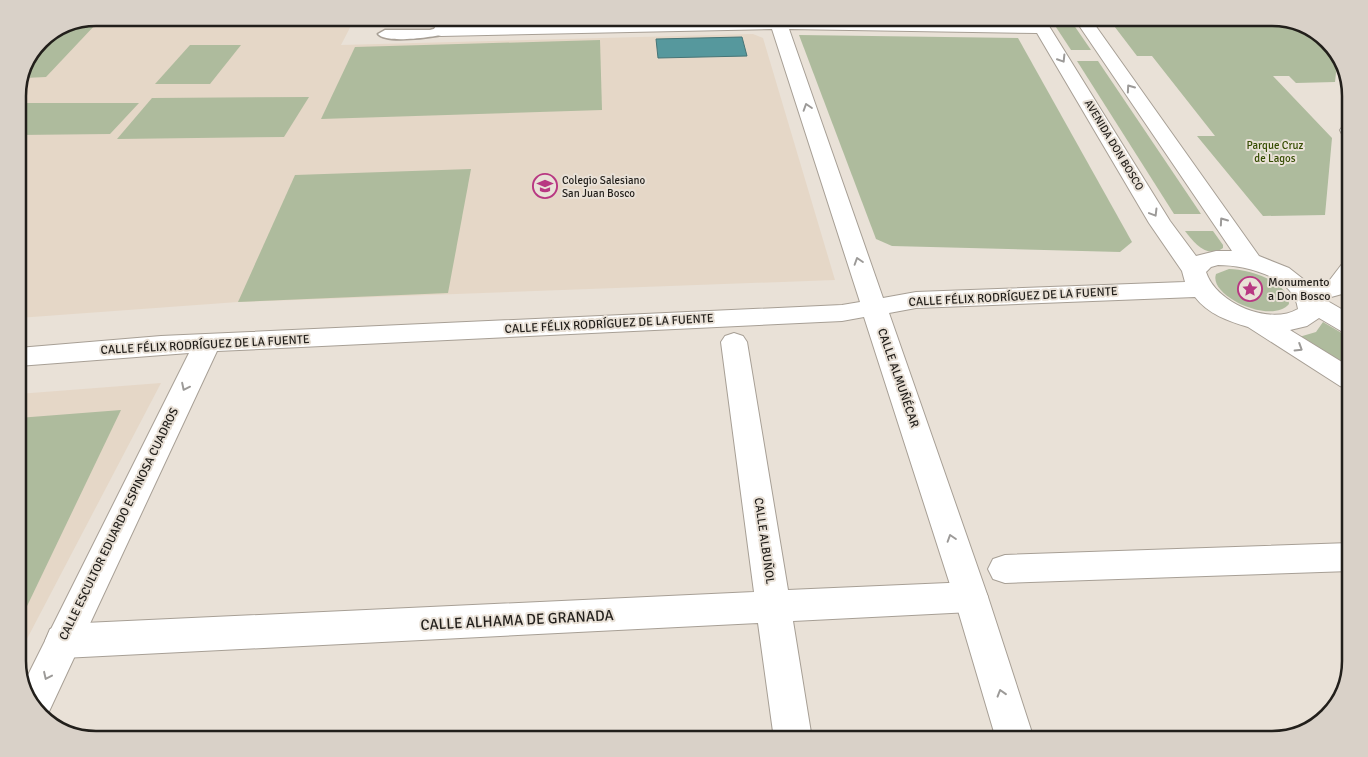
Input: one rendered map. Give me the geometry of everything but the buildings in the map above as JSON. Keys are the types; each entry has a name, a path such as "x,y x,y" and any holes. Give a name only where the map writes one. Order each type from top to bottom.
{"street":[{"name":"CALLE ALMUÑÉCAR","path":"782,26 971,598 1012,731"},
{"name":"AVENIDA DON BOSCO","path":"1041,26 1160,223 1197,280 1228,311 1258,322"},
{"path":"1088,26 1251,261"},
{"path":"1197,280 1203,262 1216,258 1251,261 1282,275 1297,285 1309,299 1342,320"},
{"name":"CALLE FÉLIX RODRÍGUEZ DE LA FUENTE","path":"26,356 161,345 842,313 916,300 1197,280"},
{"path":"1309,299 1342,284"},
{"path":"1258,322 1274,324 1304,319 1311,312 1309,299"},
{"path":"1258,322 1342,374"},
{"name":"CALLE ALBUÑOL","path":"734,342 792,731"},
{"name":"CALLE ESCULTOR EDUARDO ESPINOSA CUADROS","path":"37,696 207,344"},
{"path":"1005,569 1342,557"},
{"name":"CALLE ALHAMA DE GRANADA","path":"63,641 971,598"}],"lane":[{"path":"385,34 430,34 442,26"}],"shaded area":[{"name":"Colegio Salesiano San Juan Bosco","path":"97,26 351,26 341,45 753,34 763,38 835,280 238,302 26,317 26,92 29,78 41,54 61,36 74,30"},
{"path":"161,383 26,641 26,393"}],"green space":[{"path":"94,26 46,77 29,78 41,54 50,44 74,30"},
{"path":"1055,26 1074,26 1091,50 1071,50"},
{"name":"Parque Cruz de Lagos","path":"1114,26 1271,26 1290,29 1314,41 1332,61 1336,71 1335,82 1296,83 1289,76 1273,76 1332,138 1325,215 1263,216 1197,136 1215,136 1152,56 1137,56"},
{"path":"799,35 1018,38 1132,242 1120,252 892,246 876,239"},
{"path":"600,40 602,110 321,119 355,47"},
{"path":"190,45 241,45 210,84 155,84"},
{"path":"1077,61 1098,61 1201,214 1174,214"},
{"path":"309,97 284,137 117,139 152,98"},
{"path":"26,103 139,103 110,134 26,135"},
{"path":"471,169 448,293 238,302 295,175"},
{"path":"1185,231 1213,231 1223,245 1223,248 1212,252 1206,251 1197,245"},
{"path":"1229,269 1256,274 1275,283 1287,296 1289,304 1281,310 1256,310 1231,299 1216,282 1216,274"},
{"path":"1323,322 1342,333 1342,363 1299,337 1316,332"},
{"path":"121,410 26,608 26,417"}],"water":[{"path":"742,37 747,56 658,58 656,39"}],"place":[{"name":"Colegio Salesiano San Juan Bosco","path":"545,186"},
{"name":"Monumento a Don Bosco","path":"1250,289"}]}
